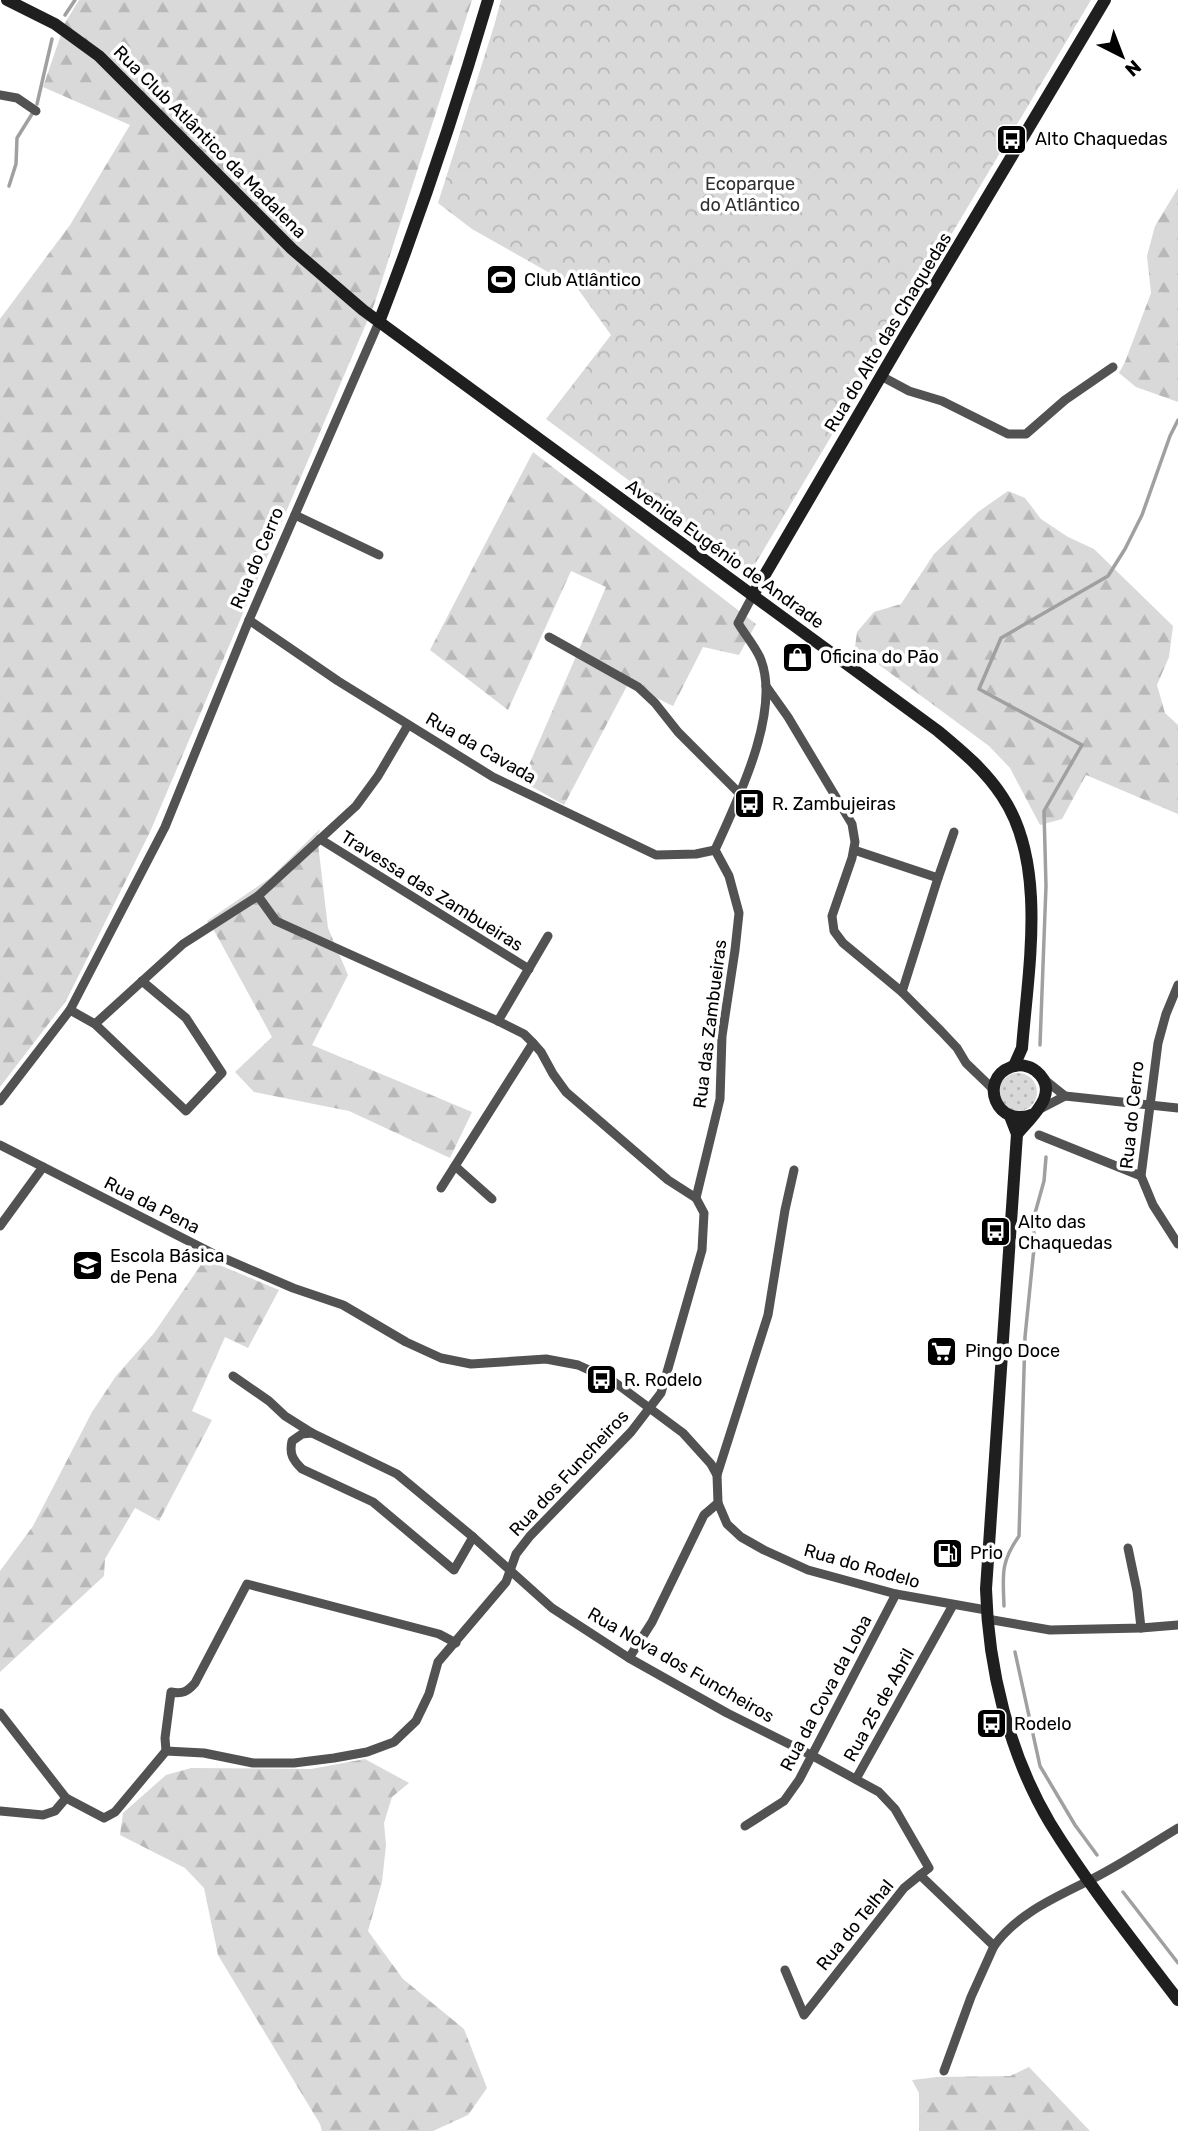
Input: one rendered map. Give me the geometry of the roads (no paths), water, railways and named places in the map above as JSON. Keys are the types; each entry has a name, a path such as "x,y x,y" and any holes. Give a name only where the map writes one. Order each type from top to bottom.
{"main road":[{"name":"Rua Club Atlântico da Madalena","path":"7,0 55,24 100,56 292,249 323,278 379,322"},
{"name":"Rua do Cerro","path":"379,322 411,241 488,0"},
{"name":"Rua do Alto das Chaquedas","path":"753,595 1105,0"},
{"name":"Avenida Eugénio de Andrade","path":"379,322 938,731 976,762 1003,796 1020,831 1030,871 1032,907 1022,1048 1014,1066"},
{"name":"Avenida Eugénio de Andrade","path":"1022,1048 1030,1067 1042,1078"},
{"path":"1030,1067 1014,1066 1000,1074 993,1089 997,1105 1010,1116 1017,1134 986,1589 987,1615 1004,1714 1027,1777 1049,1821 1089,1881 1178,2000"},
{"path":"1017,1134 1037,1112 1046,1094 1042,1078"},
{"path":"1010,1116 1026,1117 1037,1112"}],"street":[{"path":"0,95 17,98 36,111"},
{"name":"Rua do Cerro","path":"0,1101 70,1010 165,827 249,620 379,322"},
{"path":"881,376 909,391 942,401 1008,434 1026,434 1065,400 1113,367"},
{"path":"295,515 379,555"},
{"name":"Rua do Alto das Chaquedas","path":"753,595 738,623 761,659 766,686"},
{"name":"Rua da Cavada","path":"249,620 338,681 493,777 656,855 695,854 715,850"},
{"path":"549,637 638,687 740,794"},
{"path":"715,850 754,759 764,712 766,686"},
{"path":"766,686 788,717 852,824 854,850 832,916 834,931 843,943 902,992 942,1031 966,1063 993,1089"},
{"path":"95,1024 183,944 258,895 356,806 378,776 408,725"},
{"path":"902,992 954,832"},
{"name":"Travessa das Zambueiras","path":"320,839 528,969"},
{"name":"Rua das Zambueiras","path":"649,1408 660,1393 702,1250 704,1213 696,1198 720,1099 722,1036 738,913 729,876 715,850"},
{"path":"854,850 939,878"},
{"path":"258,895 276,921 524,1034 541,1052 566,1092 668,1180 696,1198"},
{"name":"Travessa das Zambueiras","path":"498,1021 548,936"},
{"path":"70,1010 95,1024 187,1111 222,1073 186,1018 142,981"},
{"name":"Rua do Cerro","path":"1178,985 1158,1043 1141,1176 1153,1205 1178,1244"},
{"path":"441,1188 533,1043"},
{"path":"976,1073 1000,1074"},
{"path":"1042,1078 1065,1097"},
{"path":"1037,1112 1065,1097 1178,1108"},
{"path":"1039,1135 1141,1176"},
{"name":"Rua da Pena","path":"0,1145 214,1254 343,1305 406,1342 441,1358 471,1364 546,1359 578,1365 613,1381 649,1408"},
{"path":"455,1166 492,1199"},
{"path":"0,1226 43,1167"},
{"name":"Rua do Rodelo","path":"794,1170 768,1315 717,1475 718,1503 727,1524 741,1537 808,1570 896,1594 953,1605 1050,1630 1178,1625"},
{"name":"Rua Nova dos Funcheiros","path":"233,1376 312,1433 397,1475 473,1537 552,1608 629,1658 727,1713 813,1756"},
{"path":"649,1408 683,1433 711,1464 717,1475"},
{"name":"Rua dos Funcheiros","path":"166,1751 204,1754 253,1763 294,1763 367,1752 394,1742 416,1721 429,1694 438,1662 506,1582 516,1554 530,1536 605,1460 649,1408"},
{"path":"312,1433 302,1434 292,1441 290,1452 302,1469 373,1502 454,1570 473,1537"},
{"path":"629,1658 652,1622 704,1515 718,1503"},
{"path":"1128,1548 1141,1628"},
{"path":"0,1713 66,1798 104,1818 115,1812 166,1751 171,1692 188,1691 195,1683 247,1584 439,1634 456,1643"},
{"name":"Rua da Cova da Loba","path":"745,1826 784,1801 813,1756 896,1594"},
{"name":"Rua 25 de Abril","path":"813,1756 856,1779 953,1605"},
{"path":"856,1779 880,1793 895,1809 929,1868 920,1875"},
{"path":"0,1811 43,1815 55,1811 66,1798"},
{"path":"944,2070 971,1997 994,1946 1002,1935 1039,1905 1089,1881 1178,1828"},
{"name":"Rua do Telhal","path":"785,1970 804,2015 904,1888 920,1875 994,1946"}],"waterway":[{"path":"65,15 75,0"},
{"path":"37,104 52,39"},
{"path":"9,186 16,164 17,138 32,114"},
{"path":"1040,1045 1046,886 1044,811 1082,745 979,689 1001,638 1108,576 1142,515 1178,420"},
{"path":"1004,1606 1003,1577 1006,1562 1019,1536 1025,1337 1035,1238 1032,1224 1044,1181 1046,1157"},
{"path":"1015,1652 1040,1766 1075,1825 1097,1855"},
{"path":"1123,1892 1178,1963"}],"place":[{"name":"Alto Chaquedas","path":"1012,139"},
{"name":"Club Atlântico","path":"501,280"},
{"name":"Oficina do Pão","path":"797,657"},
{"name":"R. Zambujeiras","path":"749,804"},
{"name":"Alto das Chaquedas","path":"995,1232"},
{"name":"Escola Básica de Pena","path":"87,1266"},
{"name":"Pingo Doce","path":"942,1351"},
{"name":"R. Rodelo","path":"601,1380"},
{"name":"Prio","path":"947,1553"},
{"name":"Rodelo","path":"991,1724"}],"park label":[{"name":"Ecoparque do Atlântico","path":"750,194"}]}
